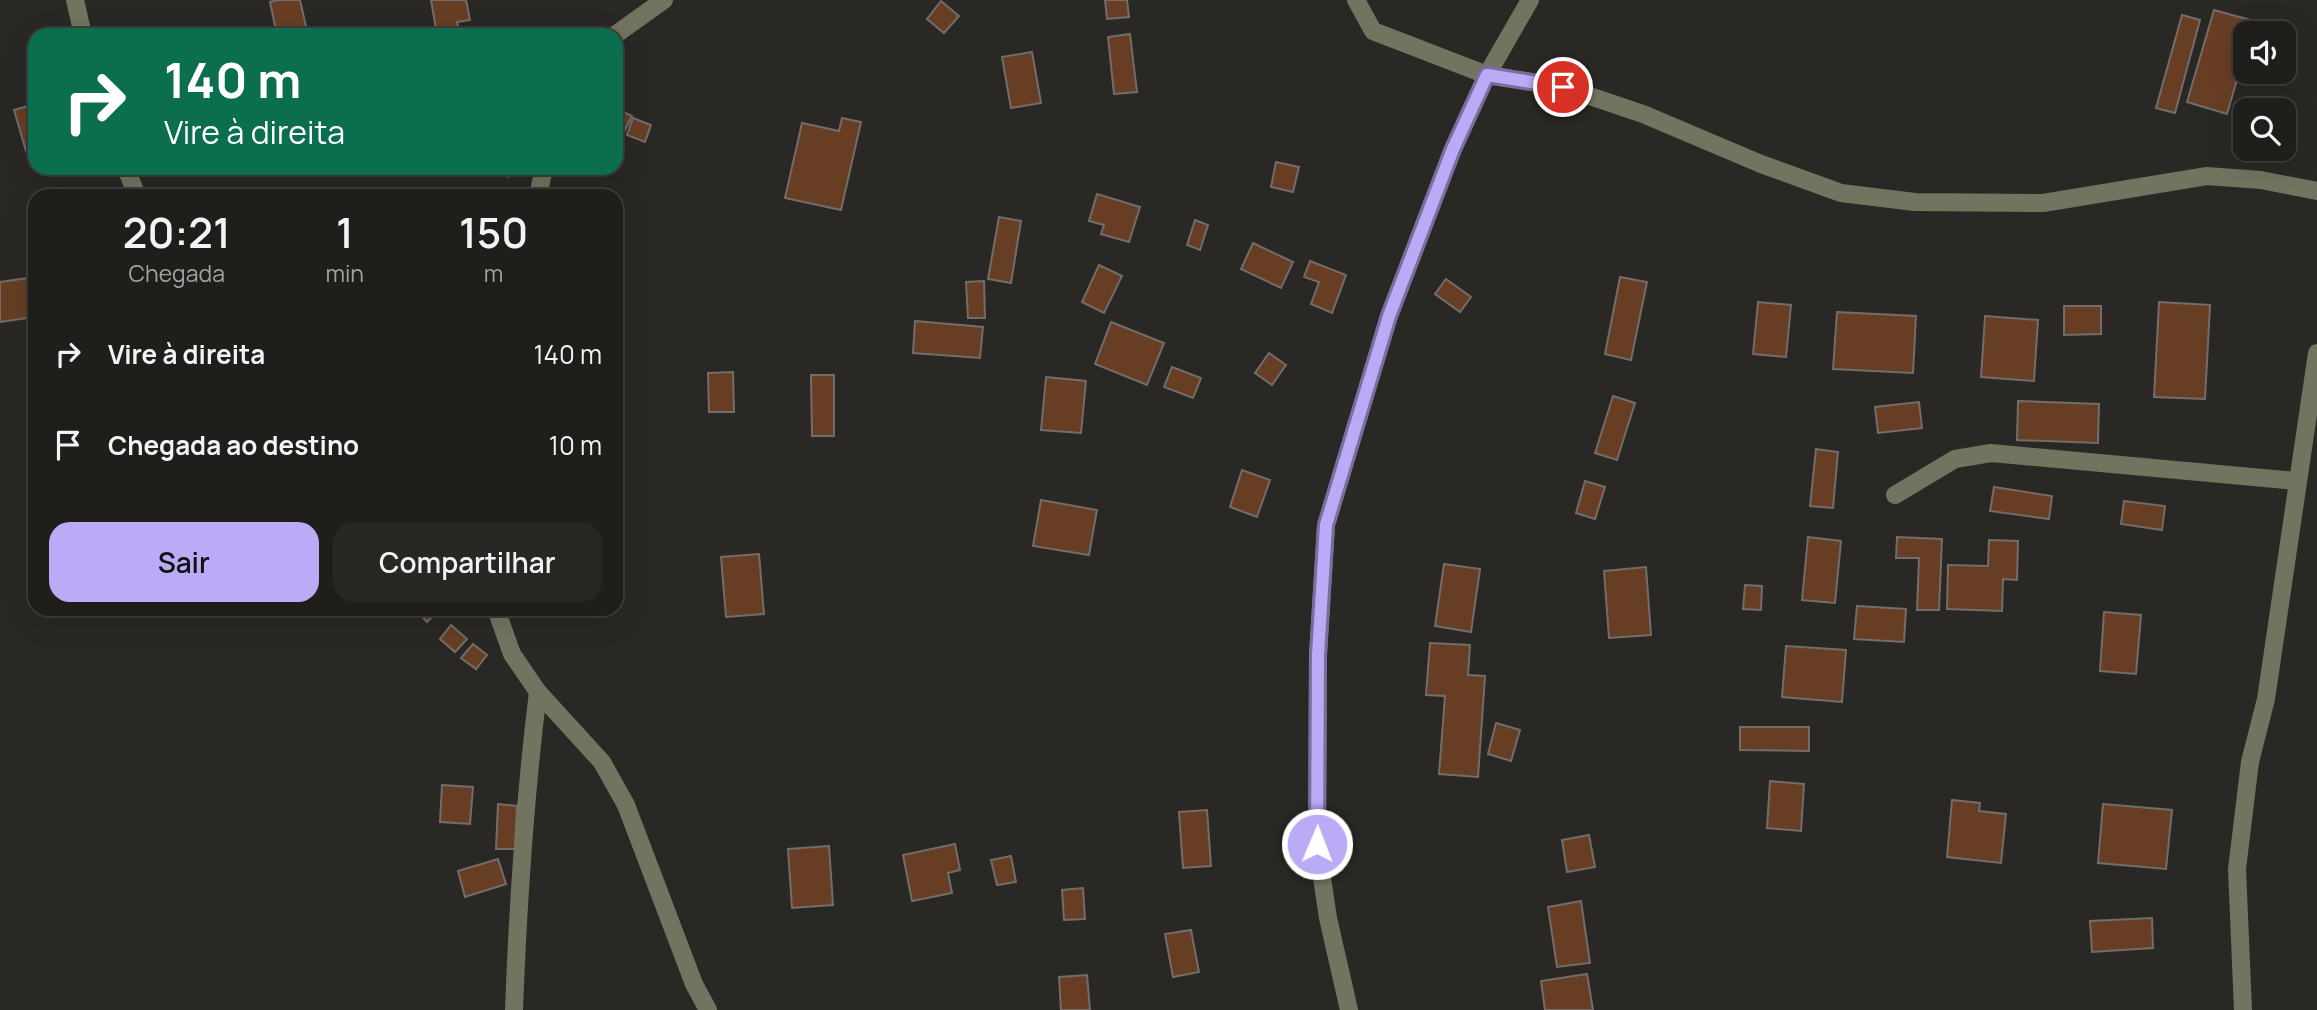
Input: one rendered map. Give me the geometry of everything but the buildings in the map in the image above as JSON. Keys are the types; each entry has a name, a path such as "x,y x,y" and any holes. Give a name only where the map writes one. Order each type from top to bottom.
{"street":[{"path":"75,0 81,28"},
{"path":"623,29 664,0"},
{"path":"1356,0 1373,31 1487,75 1574,91 1643,114 1761,164 1841,193 1915,202 2043,203 2207,176 2261,180 2317,191"},
{"path":"1349,1010 1328,918 1317,844 1318,655 1326,525 1389,316 1453,149 1487,75 1530,0"},
{"path":"2243,1010 2237,869 2250,762 2266,699 2296,481 2317,353"},
{"path":"2302,446 2317,457"},
{"path":"1895,495 1955,459 1991,453 2296,481"},
{"path":"498,616 512,654 538,692 602,762 626,805 694,984 708,1010"},
{"path":"514,1010 517,915 538,692"}],"route":[{"path":"1317,844 1318,655 1326,525 1389,316 1453,149 1487,75 1563,87"}]}
